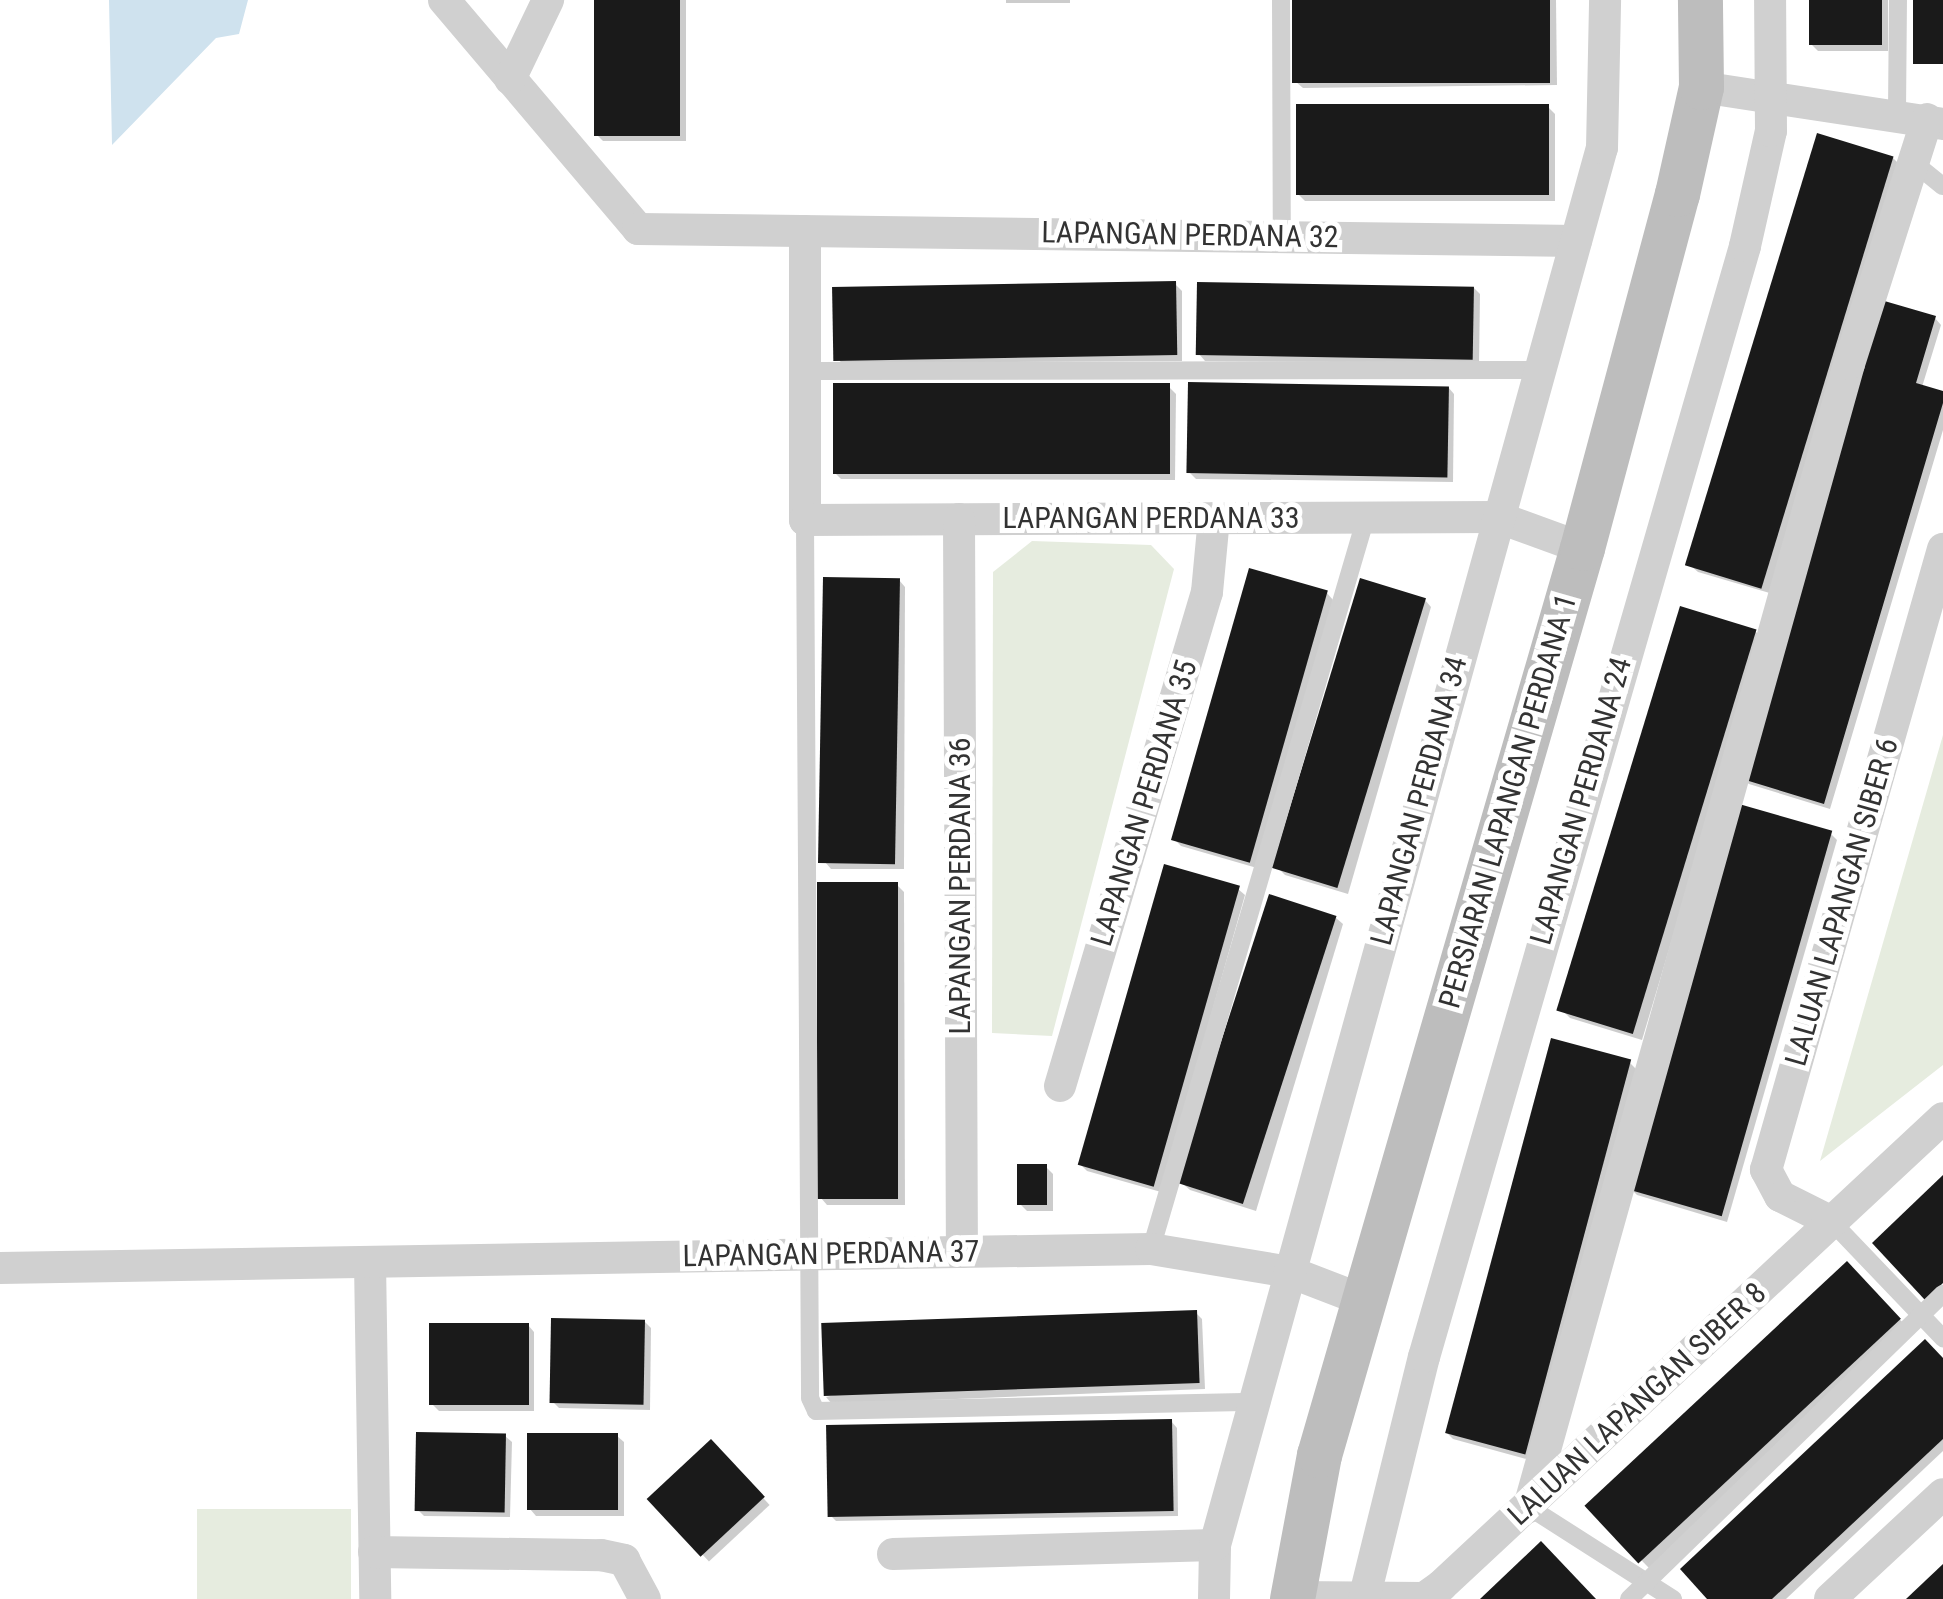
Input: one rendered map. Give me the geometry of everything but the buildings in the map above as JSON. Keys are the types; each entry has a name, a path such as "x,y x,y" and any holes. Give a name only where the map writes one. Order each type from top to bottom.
{"street":[{"name":"LAPANGAN PERDANA 32","path":"444,0 638,229 1576,241"},
{"path":"510,79 548,0"},
{"name":"LAPANGAN PERDANA 34","path":"1214,1599 1215,1545 1602,148 1605,0"},
{"name":"PERSIARAN LAPANGAN PERDANA 1","path":"1292,1598 1319,1455 1582,548 1701,87 1700,0"},
{"name":"LAPANGAN PERDANA 24","path":"1364,1598 1429,1338 1744,246 1771,130 1770,0"},
{"path":"1529,1506 1637,1103 1849,364 1913,162 1922,118 1701,87"},
{"path":"804,230 805,520"},
{"path":"1497,517 1582,548"},
{"name":"LAPANGAN PERDANA 33","path":"805,520 1497,517"},
{"name":"LAPANGAN PERDANA 35","path":"1060,1086 1207,592 1214,518"},
{"name":"LAPANGAN PERDANA 36","path":"959,519 962,1252"},
{"name":"LALUAN LAPANGAN SIBER 6","path":"1832,1222 1780,1196 1766,1170 1943,550"},
{"name":"LALUAN LAPANGAN SIBER 8","path":"1292,1598 1424,1598 1529,1506 1943,1118"},
{"name":"LAPANGAN PERDANA 37","path":"0,1268 1151,1249 1290,1272 1363,1300"},
{"path":"370,1262 375,1599"},
{"path":"1830,1599 1943,1494"},
{"path":"893,1554 1215,1545"},
{"path":"374,1552 601,1555 624,1560 645,1599"}],"lane":[{"path":"1280,0 1282,236"},
{"path":"1898,0 1922,118"},
{"path":"1913,162 1943,186"},
{"path":"806,371 1539,370"},
{"path":"1151,1249 1366,517"},
{"path":"805,520 810,1398 816,1411 1256,1402"},
{"path":"1832,1222 1943,1338"},
{"path":"1629,1599 1943,1294"},
{"path":"1529,1506 1673,1599"}],"shaded area":[{"path":"1032,541 1151,545 1174,569 1052,1036 992,1033 993,572"},
{"path":"1943,735 1943,1065 1820,1161"},
{"path":"197,1509 351,1509 351,1599 197,1599"}],"water":[{"path":"109,0 248,0 239,34 216,38 112,145"}]}
